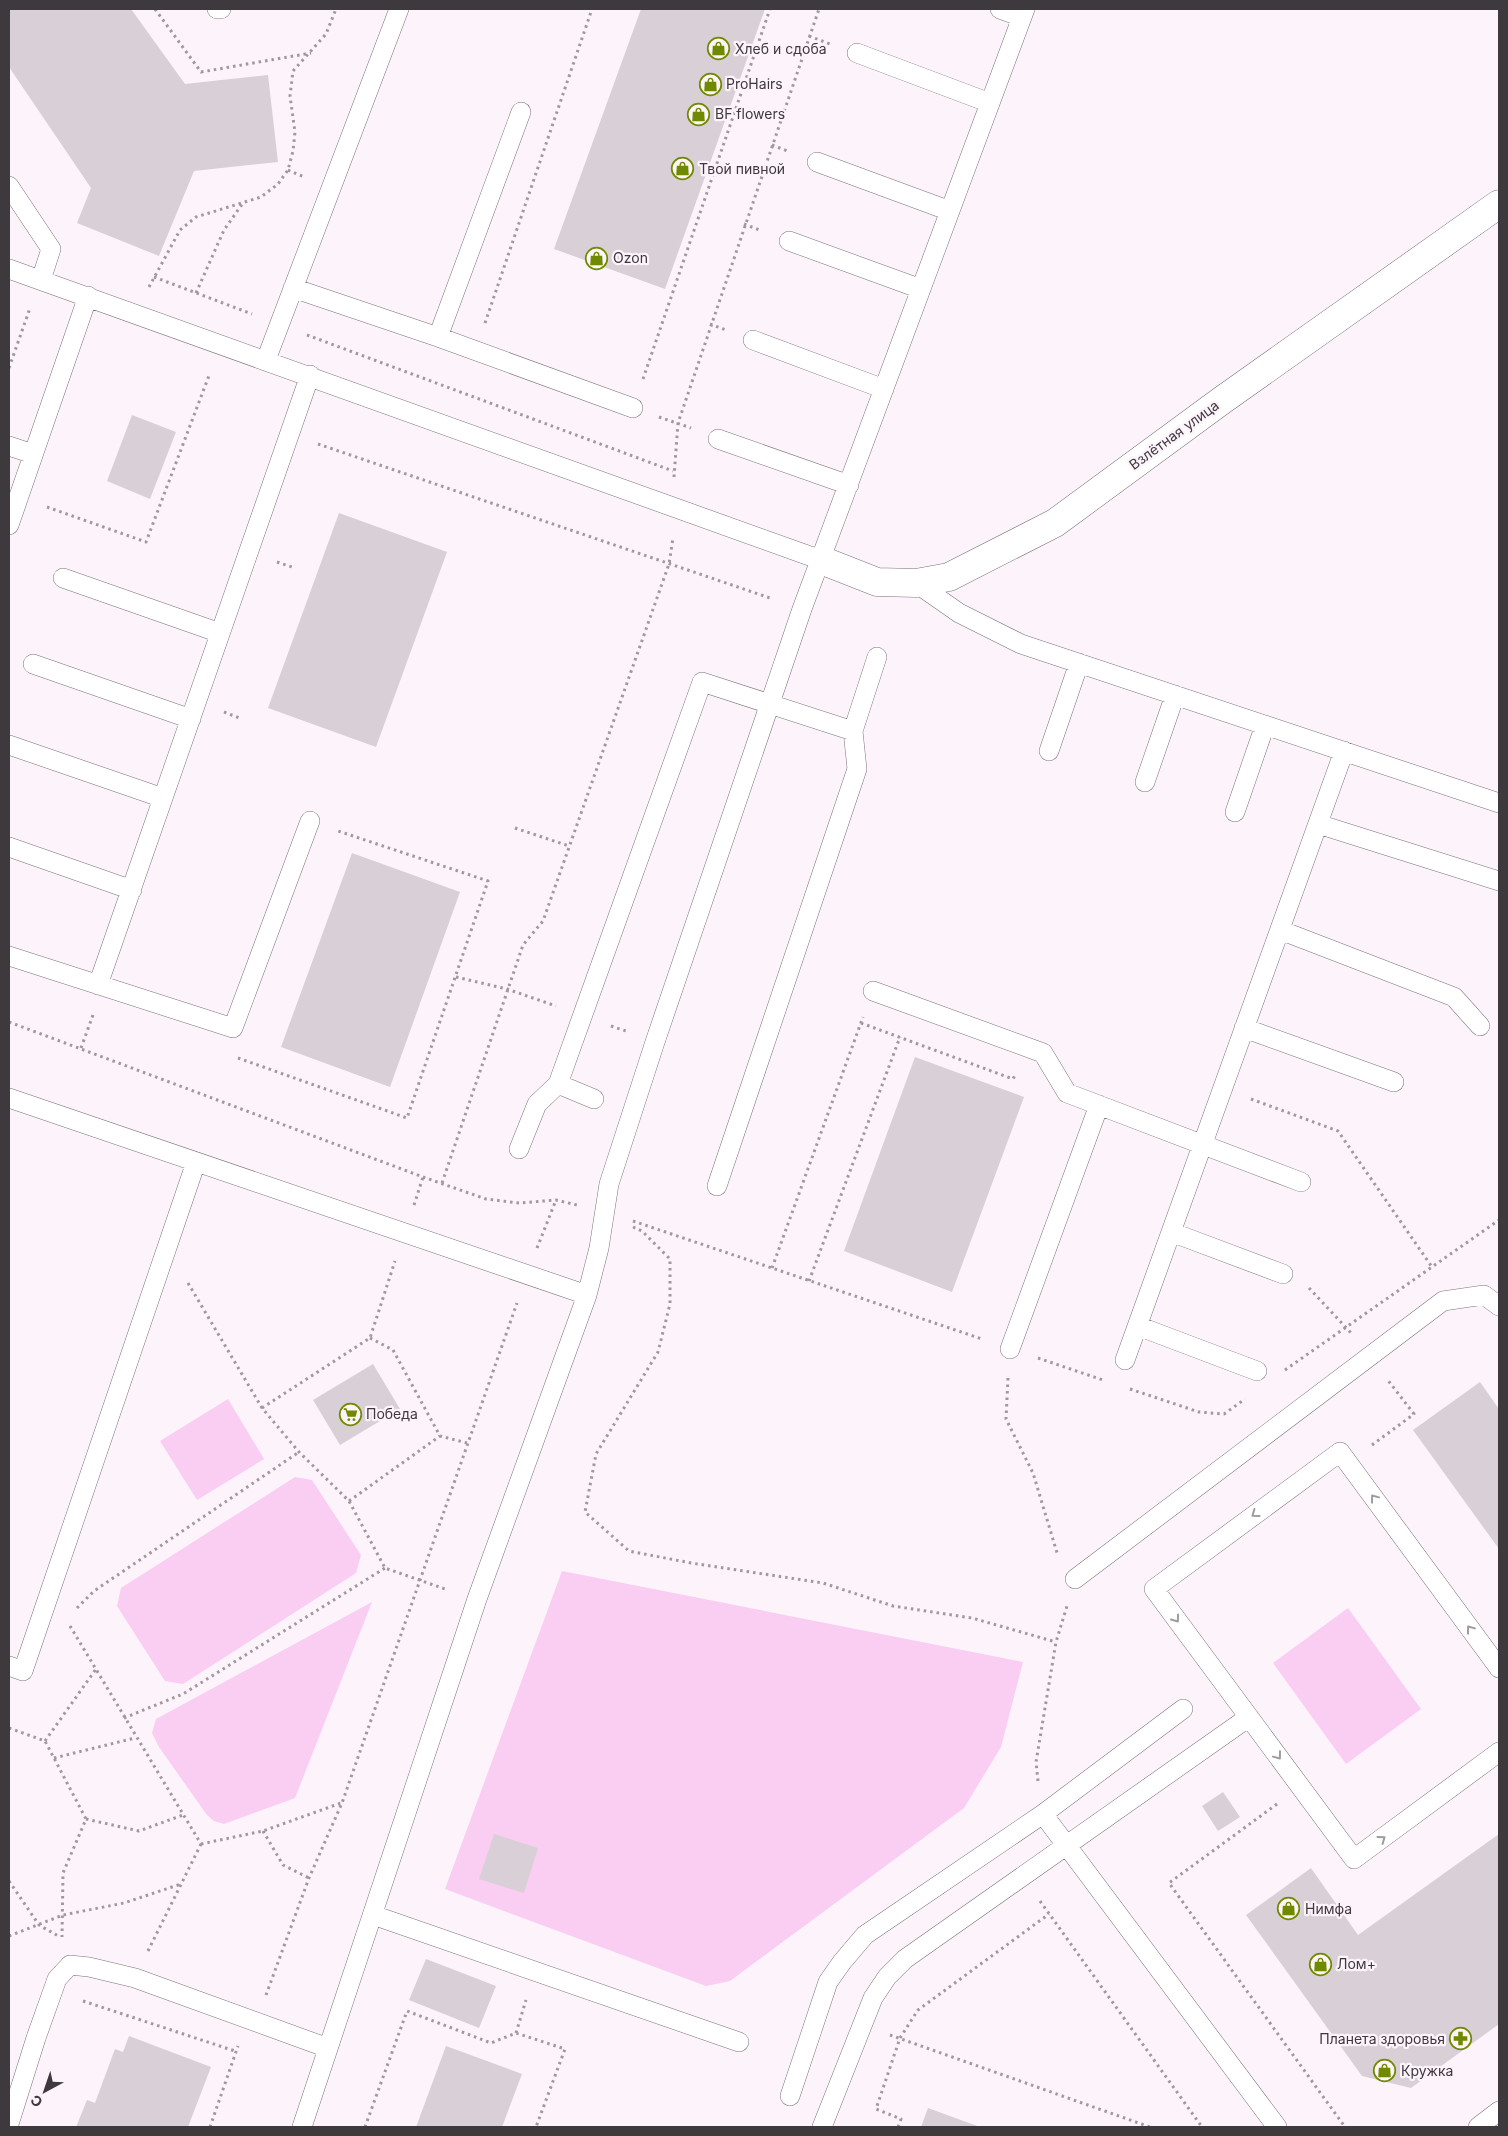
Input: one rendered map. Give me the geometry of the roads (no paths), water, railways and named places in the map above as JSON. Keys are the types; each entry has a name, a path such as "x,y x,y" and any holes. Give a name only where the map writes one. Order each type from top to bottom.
{"street":[{"name":"Взлётная улица","path":"821,560 876,582 916,583 949,577 1054,522 1499,204"}],"lane":[{"path":"266,360 399,9"},
{"path":"302,2127 477,1599 586,1295 599,1248 609,1184 769,703 802,609 1023,13 1000,9"},
{"path":"857,54 990,103"},
{"path":"438,337 521,112"},
{"path":"817,162 950,210"},
{"path":"9,186 51,249 41,280"},
{"path":"789,241 921,289"},
{"path":"9,269 310,375 821,560"},
{"path":"293,288 438,337 632,408"},
{"path":"9,525 88,296"},
{"path":"753,340 884,389"},
{"path":"98,985 310,375"},
{"path":"718,438 849,485"},
{"path":"9,446 33,454"},
{"path":"63,578 220,633"},
{"path":"916,583 959,613 1020,644 1499,803"},
{"path":"716,1186 857,769 853,731 877,657"},
{"path":"33,664 191,718"},
{"path":"1049,752 1079,664"},
{"path":"519,1150 537,1104 558,1084 702,682 853,731"},
{"path":"1144,782 1174,695"},
{"path":"1236,812 1265,725"},
{"path":"9,744 163,798"},
{"path":"1125,1360 1344,751"},
{"path":"9,956 233,1028 310,821"},
{"path":"1318,824 1499,882"},
{"path":"9,847 132,890"},
{"path":"1280,930 1454,997 1480,1026"},
{"path":"873,991 1043,1053 1067,1093 1301,1182"},
{"path":"1244,1028 1394,1082"},
{"path":"558,1084 594,1099"},
{"path":"9,1098 586,1295"},
{"path":"1010,1348 1099,1105"},
{"path":"9,1666 23,1671 196,1162"},
{"path":"1171,1232 1283,1274"},
{"path":"1075,1579 1443,1301 1484,1295 1499,1306"},
{"path":"1138,1326 1257,1371"},
{"path":"1499,1668 1340,1452 1154,1589 1354,1859 1499,1752"},
{"path":"790,2096 828,1982 865,1935 1043,1814 1183,1709"},
{"path":"822,2127 872,1998 887,1977 905,1959 1249,1717"},
{"path":"1043,1814 1277,2127"},
{"path":"373,1915 739,2042"},
{"path":"9,2124 57,1979 70,1965 89,1967 135,1978 328,2048"},
{"path":"1480,2127 1499,2111"}],"place":[{"name":"Хлеб и сдоба","path":"719,49"},
{"name":"ProHairs","path":"710,84"},
{"name":"BF flowers","path":"699,114"},
{"name":"Твой пивной","path":"683,169"},
{"name":"Ozon","path":"597,258"},
{"name":"Победа","path":"350,1414"},
{"name":"Нимфа","path":"1289,1909"},
{"name":"Лом+","path":"1321,1964"},
{"name":"Планета здоровья","path":"1461,2039"},
{"name":"Кружка","path":"1385,2071"}]}
